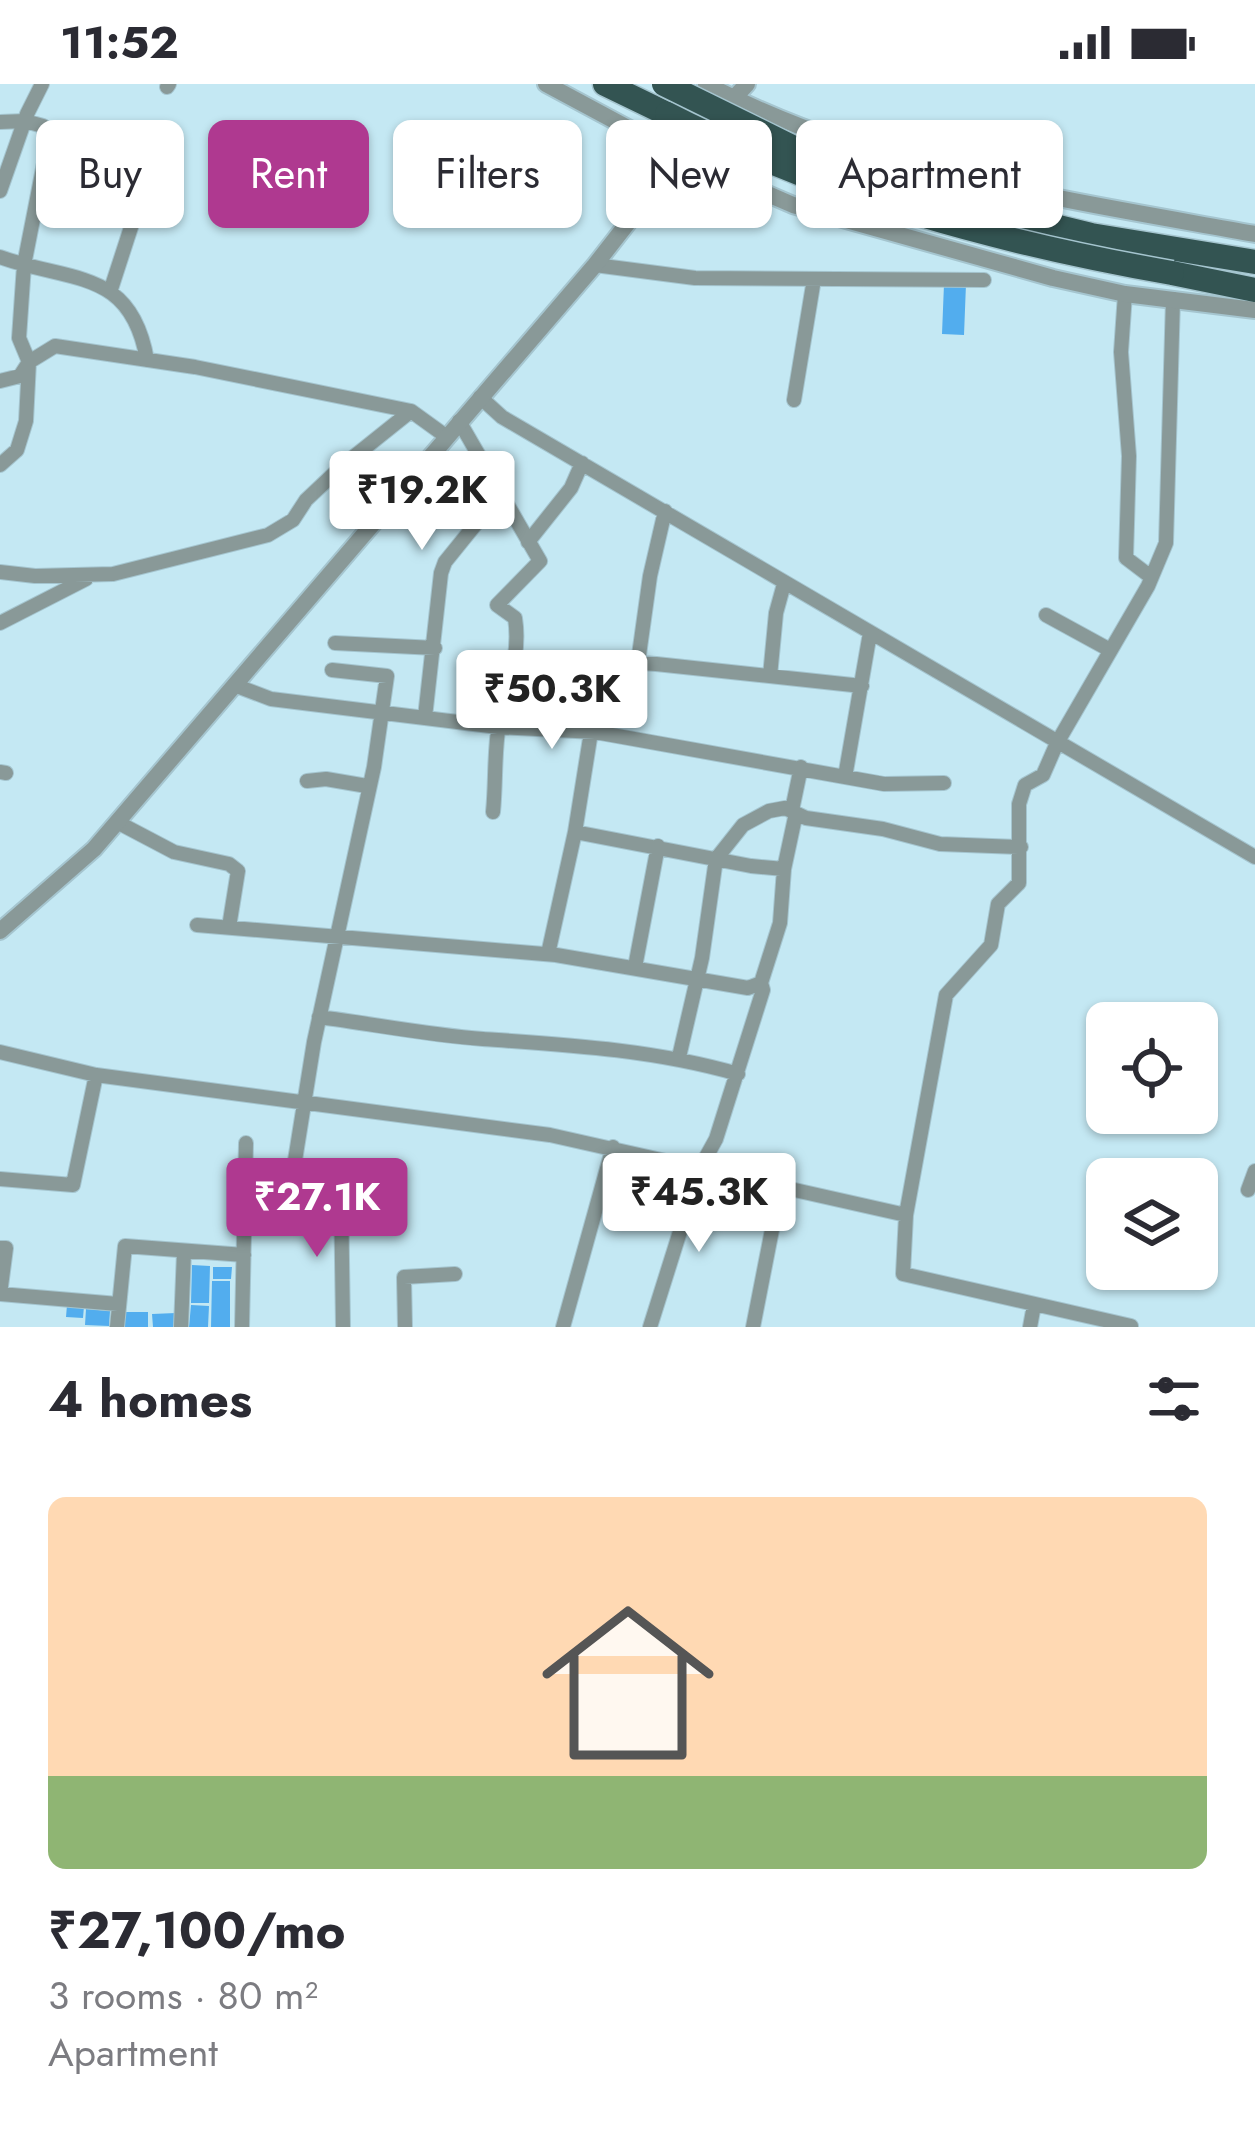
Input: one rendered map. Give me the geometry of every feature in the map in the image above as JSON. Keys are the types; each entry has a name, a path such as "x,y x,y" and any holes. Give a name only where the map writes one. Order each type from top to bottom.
{"highway":[{"path":"605,84 778,168 902,211 1027,244 1174,261 1255,262"},
{"path":"664,84 794,148 944,199 1091,235 1255,290"}],"street":[{"path":"0,191 42,84"},
{"path":"546,84 613,120"},
{"path":"706,84 801,128 982,184 1255,234"},
{"path":"714,120 747,84"},
{"path":"0,122 43,126 47,148 24,266 19,338 29,362 22,434 17,450 0,465"},
{"path":"772,197 896,237 1126,294 1255,310"},
{"path":"112,289 131,228"},
{"path":"0,931 94,849 624,228"},
{"path":"0,257 112,289 136,320 147,360"},
{"path":"595,265 695,278 984,280"},
{"path":"794,400 814,279"},
{"path":"1126,294 1121,352 1129,456 1126,558 1151,577"},
{"path":"1131,1326 903,1274 906,1215 946,994 991,945 998,904 1018,883 1019,804 1025,785 1043,775 1166,543 1173,299"},
{"path":"0,381 20,376 29,362 55,346 411,411 447,436"},
{"path":"480,397 502,417 1255,857"},
{"path":"0,572 96,575 195,556 268,535 293,520 306,500 341,467 411,411"},
{"path":"459,421 539,561 497,605 514,618 515,660 498,728 493,812"},
{"path":"528,542 571,488 583,463"},
{"path":"425,717 441,573 500,494"},
{"path":"638,662 665,511"},
{"path":"0,623 96,575"},
{"path":"770,676 784,584"},
{"path":"1046,615 1110,650"},
{"path":"845,777 870,633"},
{"path":"335,643 435,648"},
{"path":"515,660 638,662 862,686"},
{"path":"332,670 386,676 374,767 335,936 292,1179 295,1187 341,1193 343,1327"},
{"path":"234,685 271,699 498,728 591,732 884,784 944,783"},
{"path":"548,954 591,732"},
{"path":"650,1327 763,990 761,983 780,923 801,766"},
{"path":"307,781 326,779 367,787"},
{"path":"679,1057 716,859 743,825 769,811 794,811 806,818 883,829 940,844 1021,847"},
{"path":"117,822 174,852 229,864 238,872 229,927"},
{"path":"575,832 784,869"},
{"path":"635,968 658,846"},
{"path":"196,925 548,954 748,988 761,983"},
{"path":"319,1017 478,1039 580,1044 679,1057 737,1074"},
{"path":"0,1052 96,1075 550,1135 906,1215"},
{"path":"0,1179 73,1185 96,1075"},
{"path":"242,1327 246,1143"},
{"path":"563,1327 614,1147"},
{"path":"1248,1190 1255,1171"},
{"path":"753,1327 781,1184"},
{"path":"117,1327 124,1246 244,1255"},
{"path":"0,1248 6,1248 0,1294 118,1304"},
{"path":"181,1327 184,1252"},
{"path":"405,1327 404,1276 455,1274"},
{"path":"1030,1327 1034,1305"}],"building":[{"path":"944,284 966,284 964,335 942,334"},
{"path":"192,1265 210,1266 209,1303 191,1303"},
{"path":"213,1267 232,1267 231,1279 213,1279"},
{"path":"212,1281 230,1281 230,1327 211,1327"},
{"path":"67,1305 84,1306 83,1318 66,1317"},
{"path":"191,1305 209,1306 208,1327 189,1327"},
{"path":"86,1309 110,1311 109,1326 85,1325"},
{"path":"125,1312 148,1312 148,1327 125,1327"},
{"path":"176,1313 176,1327 153,1327 152,1314"}]}
